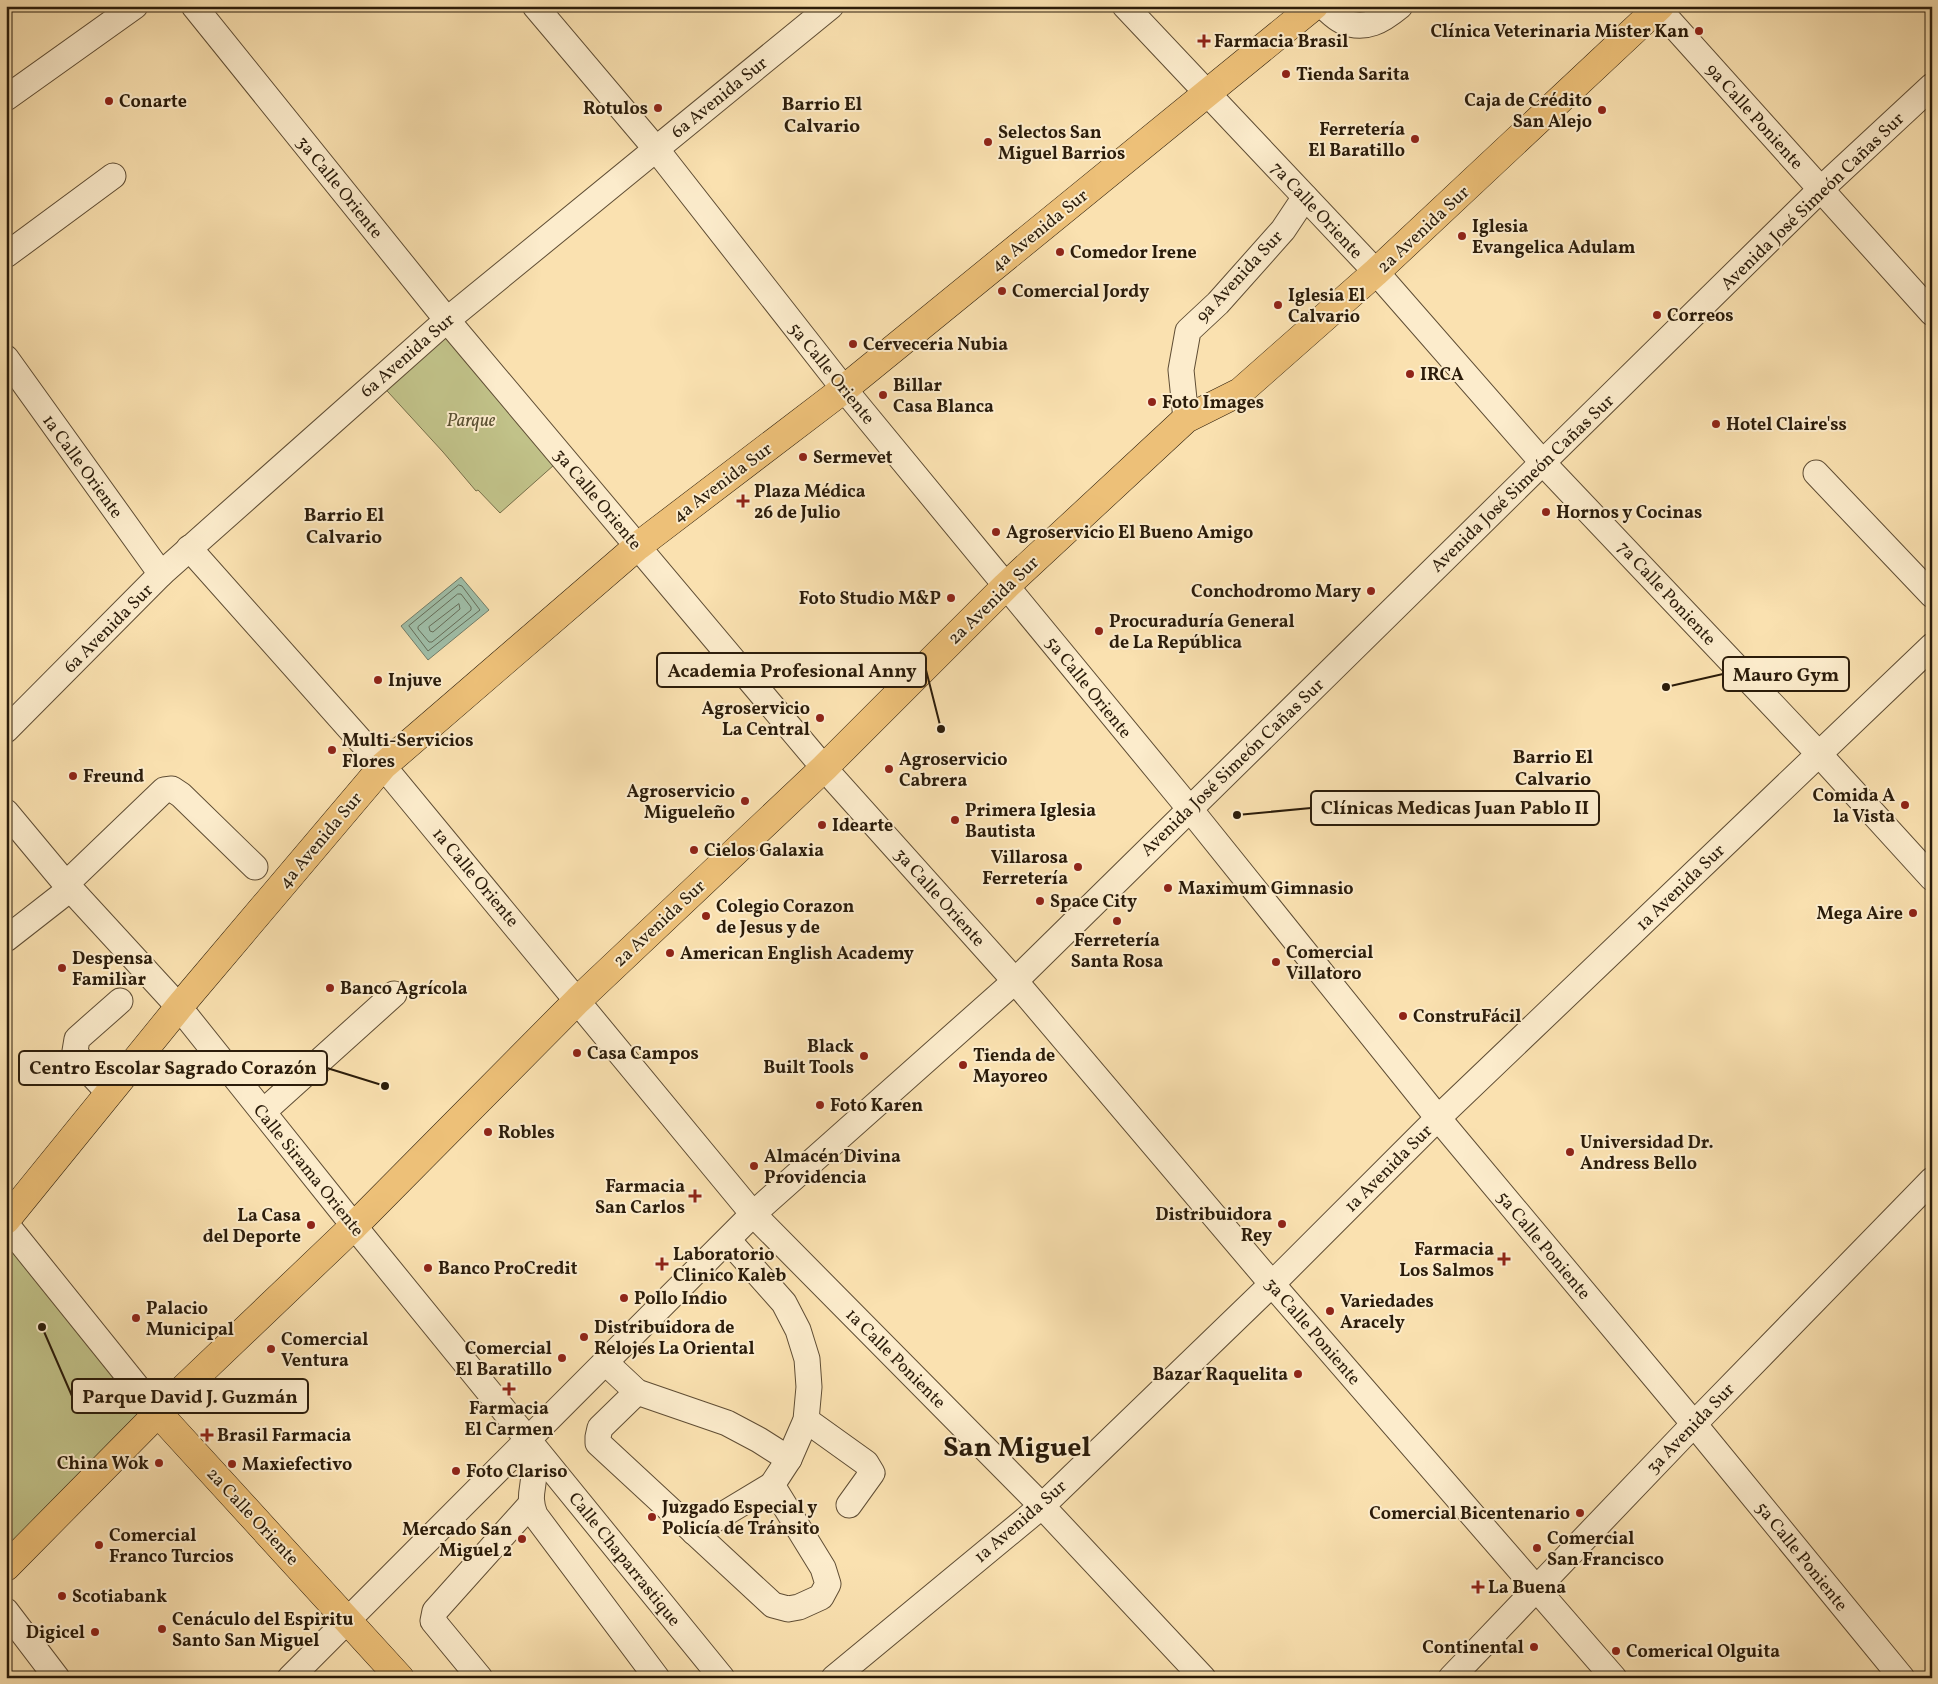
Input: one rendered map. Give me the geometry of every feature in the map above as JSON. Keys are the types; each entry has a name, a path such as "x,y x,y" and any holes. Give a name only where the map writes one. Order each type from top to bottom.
{"main road":[{"name":"4a Avenida Sur","path":"6,1220 179,1007 383,766 638,546 844,389 1314,6"},
{"name":"2a Avenida Sur","path":"354,1226 578,1000 824,768 1006,586 1186,419 1240,392 1376,272 1658,7"},
{"path":"6,1567 158,1413 354,1226"},
{"name":"2a Calle Oriente","path":"158,1413 400,1678"}],"street":[{"path":"6,98 135,6"},
{"name":"3a Calle Oriente","path":"194,6 447,320 824,768 1015,981"},
{"name":"5a Calle Oriente","path":"535,6 656,149 844,389 1190,808"},
{"name":"6a Avenida Sur","path":"6,730 161,574 447,320 831,6"},
{"name":"7a Calle Oriente","path":"1125,6 1376,272 1543,463"},
{"path":"1323,6 1342,21 1359,25 1381,21 1400,6"},
{"name":"9a Calle Poniente","path":"1658,7 1932,313"},
{"name":"Avenida José Simeón Cañas Sur","path":"290,1678 753,1214 1015,981 1821,189 1932,86"},
{"path":"6,255 113,176"},
{"name":"9a Avenida Sur","path":"1186,419 1181,370 1188,331 1218,303 1283,230 1305,196"},
{"name":"1a Calle Oriente","path":"6,358 161,574"},
{"name":"7a Calle Poniente","path":"1543,463 1818,754 1932,878"},
{"path":"1816,473 1932,595"},
{"name":"1a Calle Oriente","path":"189,548 383,766 753,1214"},
{"name":"1a Avenida Sur","path":"834,1678 1042,1506 1272,1284 1438,1118 1818,754 1928,657"},
{"path":"6,939 68,886 164,790 172,789 181,795 255,867"},
{"name":"5a Calle Poniente","path":"1190,808 1438,1118 1694,1424 1902,1678"},
{"name":"Calle Sirama Oriente","path":"6,812 68,886 179,1007 528,1441"},
{"name":"3a Calle Poniente","path":"1015,981 1272,1284 1614,1678"},
{"path":"263,1112 394,994"},
{"path":"109,1093 82,1064 75,1051 77,1039 120,1001"},
{"name":"3a Avenida Sur","path":"1451,1678 1694,1424 1932,1180"},
{"name":"1a Calle Poniente","path":"753,1214 1042,1506 1203,1678"},
{"name":"2a Calle Oriente","path":"6,1224 158,1413"},
{"path":"694,1532 772,1485 789,1459 806,1420 809,1387 807,1360 798,1330 784,1303 728,1240"},
{"path":"606,1363 638,1392 727,1423 789,1459"},
{"path":"638,1392 600,1428 598,1443 773,1606 788,1609 799,1607 821,1597 828,1584 822,1568 772,1485"},
{"path":"806,1420 866,1463 870,1469 872,1474 849,1505"},
{"path":"528,1441 534,1468 530,1493 535,1515 657,1678"},
{"name":"Calle Chaparrastique","path":"528,1441 722,1678"},
{"path":"480,1678 433,1621 435,1611 531,1504"},
{"path":"6,1611 57,1678"}],"green space":[{"name":"Parque","path":"441,325 563,457 500,513 478,490 476,491 378,381"},
{"path":"6,1224 158,1413 6,1567"}],"water":[{"path":"461,577 489,610 428,660 401,626"}],"place":[{"name":"Clínica Veterinaria Mister Kan","path":"1699,31"},
{"name":"Farmacia Brasil","path":"1204,41"},
{"name":"Tienda Sarita","path":"1286,74"},
{"name":"Conarte","path":"109,101"},
{"name":"Rotulos","path":"658,108"},
{"name":"Caja de Crédito San Alejo","path":"1602,110"},
{"name":"Ferretería El Baratillo","path":"1415,139"},
{"name":"Selectos San Miguel Barrios","path":"988,142"},
{"name":"Iglesia Evangelica Adulam","path":"1462,236"},
{"name":"Comedor Irene","path":"1060,252"},
{"name":"Comercial Jordy","path":"1002,291"},
{"name":"Iglesia El Calvario","path":"1278,305"},
{"name":"Correos","path":"1657,315"},
{"name":"Cerveceria Nubia","path":"853,344"},
{"name":"IRCA","path":"1410,374"},
{"name":"Billar Casa Blanca","path":"883,395"},
{"name":"Foto Images","path":"1152,402"},
{"name":"Hotel Claire'ss","path":"1716,424"},
{"name":"Sermevet","path":"803,457"},
{"name":"Plaza Médica 26 de Julio","path":"743,501"},
{"name":"Hornos y Cocinas","path":"1546,512"},
{"name":"Agroservicio El Bueno Amigo","path":"996,532"},
{"name":"Conchodromo Mary","path":"1371,591"},
{"name":"Foto Studio M&P","path":"951,598"},
{"name":"Procuraduría General de La República","path":"1099,631"},
{"name":"Injuve","path":"378,680"},
{"name":"Mauro Gym","path":"1666,687"},
{"name":"Agroservicio La Central","path":"820,718"},
{"name":"Academia Profesional Anny","path":"941,729"},
{"name":"Multi-Servicios Flores","path":"332,750"},
{"name":"Agroservicio Cabrera","path":"889,769"},
{"name":"Freund","path":"73,776"},
{"name":"Agroservicio Migueleño","path":"745,801"},
{"name":"Comida A la Vista","path":"1905,805"},
{"name":"Clínicas Medicas Juan Pablo II","path":"1237,815"},
{"name":"Primera Iglesia Bautista","path":"955,820"},
{"name":"Idearte","path":"822,825"},
{"name":"Cielos Galaxia","path":"694,850"},
{"name":"Villarosa Ferretería","path":"1078,867"},
{"name":"Maximum Gimnasio","path":"1168,888"},
{"name":"Space City","path":"1040,901"},
{"name":"Mega Aire","path":"1913,913"},
{"name":"Colegio Corazon de Jesus y de","path":"706,916"},
{"name":"Ferretería Santa Rosa","path":"1117,921"},
{"name":"American English Academy","path":"670,953"},
{"name":"Comercial Villatoro","path":"1276,962"},
{"name":"Despensa Familiar","path":"62,968"},
{"name":"Banco Agrícola","path":"330,988"},
{"name":"ConstruFácil","path":"1403,1016"},
{"name":"Casa Campos","path":"577,1053"},
{"name":"Black Built Tools","path":"864,1056"},
{"name":"Tienda de Mayoreo","path":"963,1065"},
{"name":"Centro Escolar Sagrado Corazón","path":"385,1086"},
{"name":"Foto Karen","path":"820,1105"},
{"name":"Robles","path":"488,1132"},
{"name":"Universidad Dr. Andress Bello","path":"1570,1152"},
{"name":"Almacén Divina Providencia","path":"754,1166"},
{"name":"Farmacia San Carlos","path":"695,1196"},
{"name":"Distribuidora Rey","path":"1282,1224"},
{"name":"La Casa del Deporte","path":"311,1225"},
{"name":"Farmacia Los Salmos","path":"1504,1259"},
{"name":"Laboratorio Clinico Kaleb","path":"662,1264"},
{"name":"Banco ProCredit","path":"428,1268"},
{"name":"Pollo Indio","path":"624,1298"},
{"name":"Variedades Aracely","path":"1330,1311"},
{"name":"Palacio Municipal","path":"136,1318"},
{"name":"Parque David J. Guzmán","path":"42,1327"},
{"name":"Distribuidora de Relojes La Oriental","path":"584,1337"},
{"name":"Comercial Ventura","path":"271,1349"},
{"name":"Comercial El Baratillo","path":"562,1358"},
{"name":"Bazar Raquelita","path":"1298,1374"},
{"name":"Farmacia El Carmen","path":"509,1389"},
{"name":"Brasil Farmacia","path":"207,1435"},
{"name":"China Wok","path":"159,1463"},
{"name":"Maxiefectivo","path":"232,1464"},
{"name":"Foto Clariso","path":"456,1471"},
{"name":"Comercial Bicentenario","path":"1580,1513"},
{"name":"Juzgado Especial y Policía de Tránsito","path":"652,1517"},
{"name":"Mercado San Miguel 2","path":"522,1539"},
{"name":"Comercial Franco Turcios","path":"99,1545"},
{"name":"Comercial San Francisco","path":"1537,1548"},
{"name":"La Buena","path":"1478,1587"},
{"name":"Scotiabank","path":"62,1596"},
{"name":"Cenáculo del Espiritu Santo San Miguel","path":"162,1629"},
{"name":"Digicel","path":"95,1632"},
{"name":"Continental","path":"1534,1647"},
{"name":"Comerical Olguita","path":"1616,1651"}],"district":[{"name":"Barrio El Calvario","path":"822,114"},
{"name":"Barrio El Calvario","path":"344,525"},
{"name":"Barrio El Calvario","path":"1553,767"},
{"name":"San Miguel","path":"1017,1446"}]}
